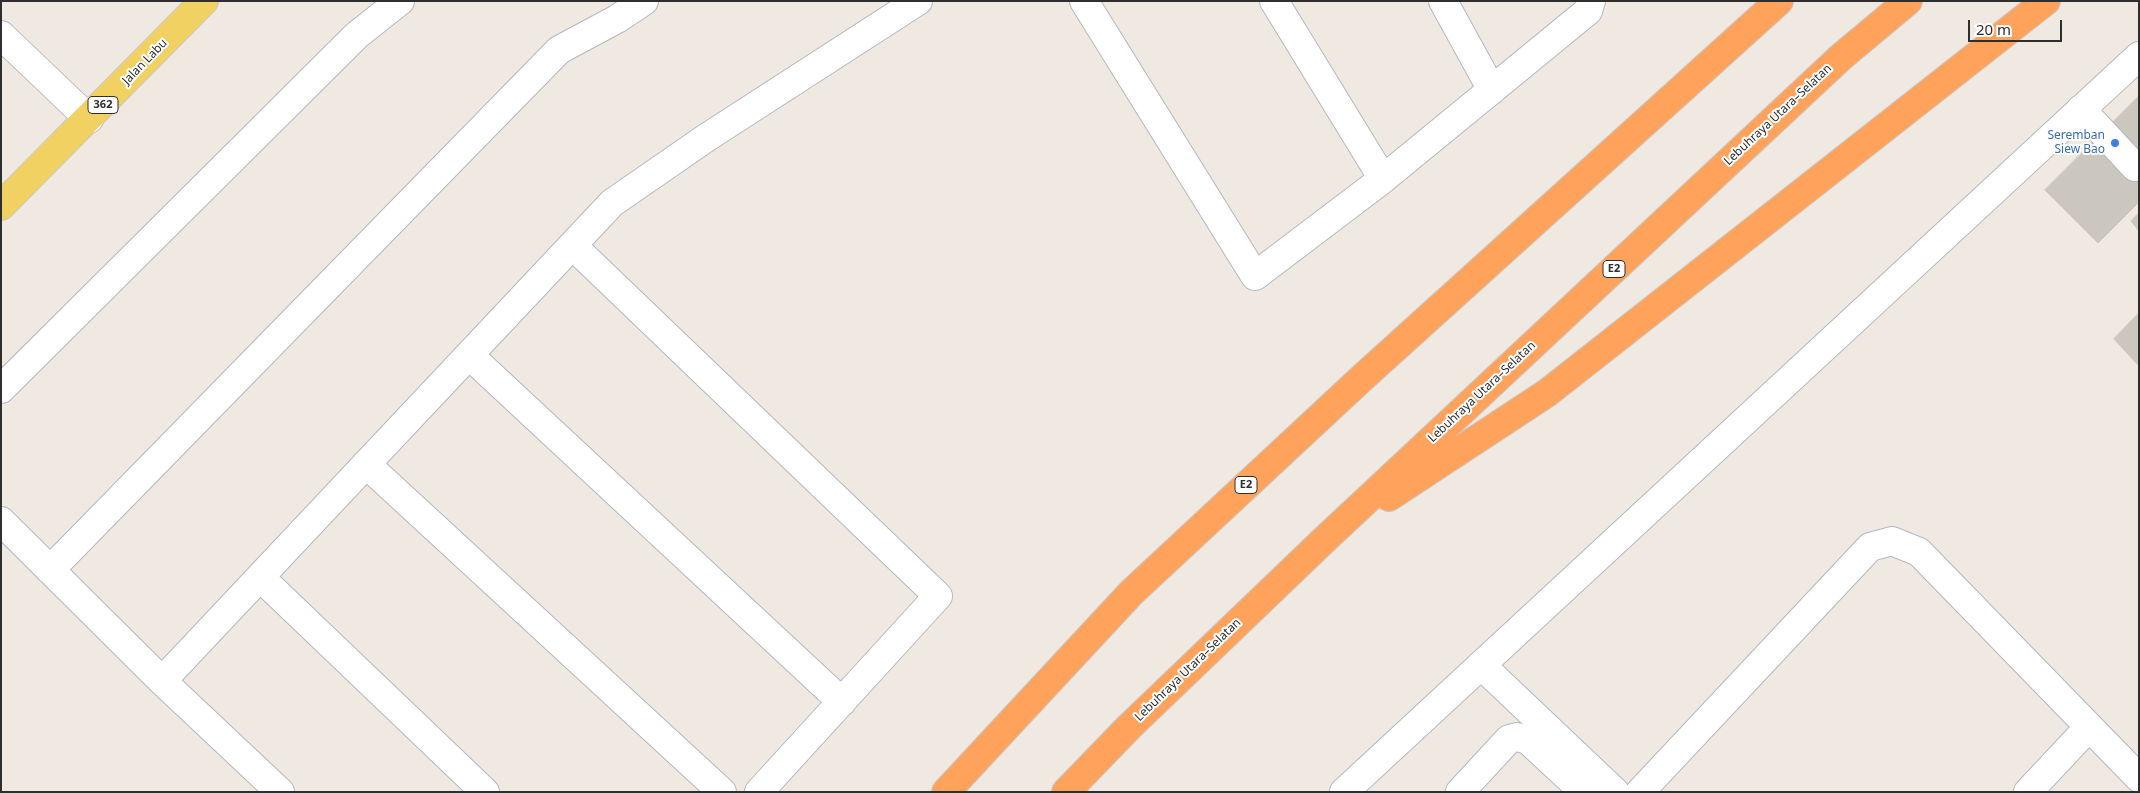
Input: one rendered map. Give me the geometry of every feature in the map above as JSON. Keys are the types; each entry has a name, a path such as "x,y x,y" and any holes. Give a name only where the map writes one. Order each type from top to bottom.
{"highway":[{"name":"E2","path":"946,792 1131,592 1362,378 1779,1"},
{"name":"Lebuhraya Utara–Selatan","path":"1066,792 1129,727 1323,541 1841,56 1908,1"},
{"path":"1323,541 1547,393 2046,1"}],"main road":[{"name":"Jalan Labu","path":"1,206 204,1"}],"street":[{"path":"1,388 358,35 400,1"},
{"path":"50,570 559,50 617,19 644,1"},
{"path":"162,681 612,204 706,138 918,1"},
{"path":"1084,1 1256,276 1383,179 1492,90 1589,6"},
{"path":"1274,1 1383,179"},
{"path":"1443,1 1492,90"},
{"path":"1,35 89,119"},
{"path":"1344,792 2139,56"},
{"path":"2081,110 2135,167 2139,164"},
{"path":"573,246 938,596 759,792"},
{"path":"469,355 842,702"},
{"path":"366,464 722,792"},
{"path":"1,521 162,681 280,792"},
{"path":"1640,792 1870,547 1892,541 1919,552 2139,778"},
{"path":"260,577 485,792"},
{"path":"1481,665 1615,792"},
{"path":"2028,792 2089,727"},
{"path":"1460,792 1509,739 1516,737 1528,740 1584,792"}],"building":[{"name":"Seremban Siew Bao","path":"2139,96 2139,202 2098,243 2045,190"},
{"path":"2139,213 2139,231 2131,221"},
{"path":"2139,313 2139,366 2114,339"}],"place":[{"name":"Seremban Siew Bao","path":"2115,143"}]}
